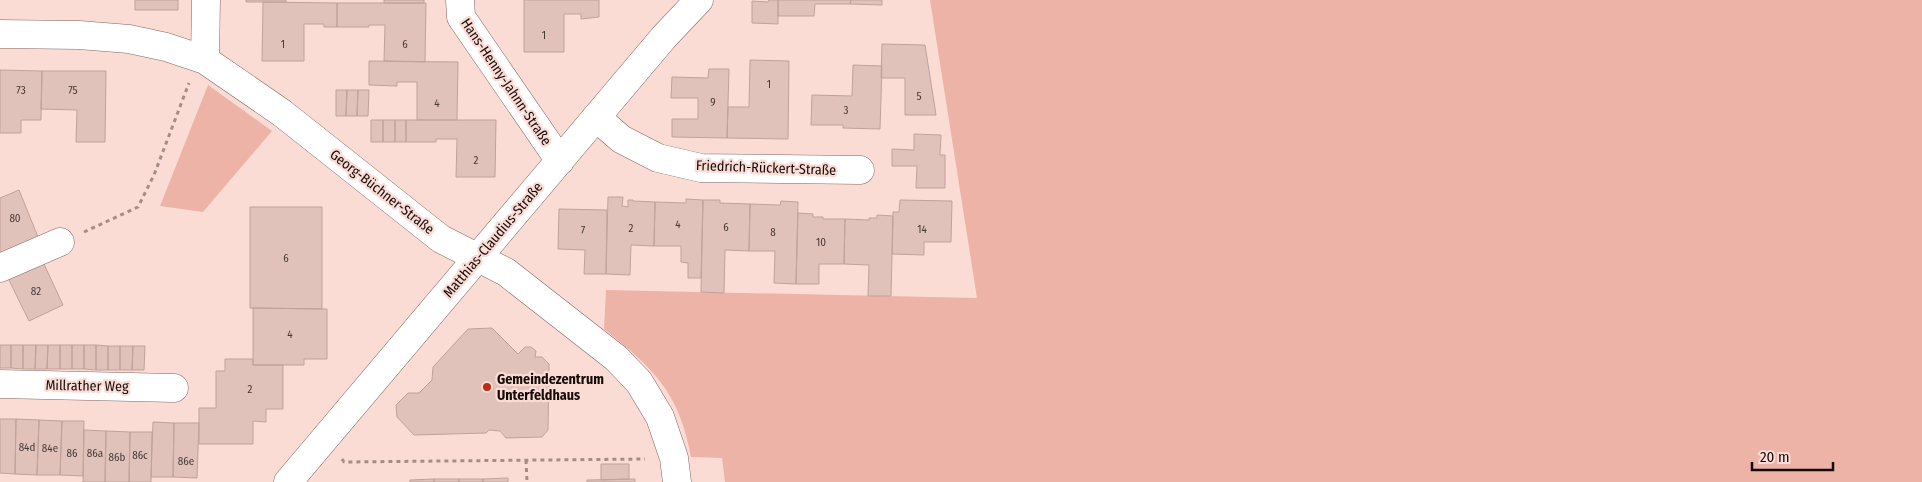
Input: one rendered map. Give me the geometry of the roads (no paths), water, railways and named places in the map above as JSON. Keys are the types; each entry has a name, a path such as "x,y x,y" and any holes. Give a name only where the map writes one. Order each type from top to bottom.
{"street":[{"path":"205,60 206,0"},
{"name":"Hans-Henny-Jahnn-Straße","path":"460,0 461,17 560,162"},
{"name":"Matthias-Claudius-Straße","path":"288,482 664,37 699,0"},
{"name":"Georg-Büchner-Straße","path":"0,34 128,39 166,47 205,60 282,113 441,239 506,272 621,364 639,382 660,416 675,470"},
{"name":"Friedrich-Rückert-Straße","path":"596,117 622,138 658,158 701,168 860,170"},
{"path":"0,268 60,242"},
{"name":"Millrather Weg","path":"0,384 174,388"}],"place":[{"name":"Gemeindezentrum Unterfeldhaus","path":"487,387"}]}
